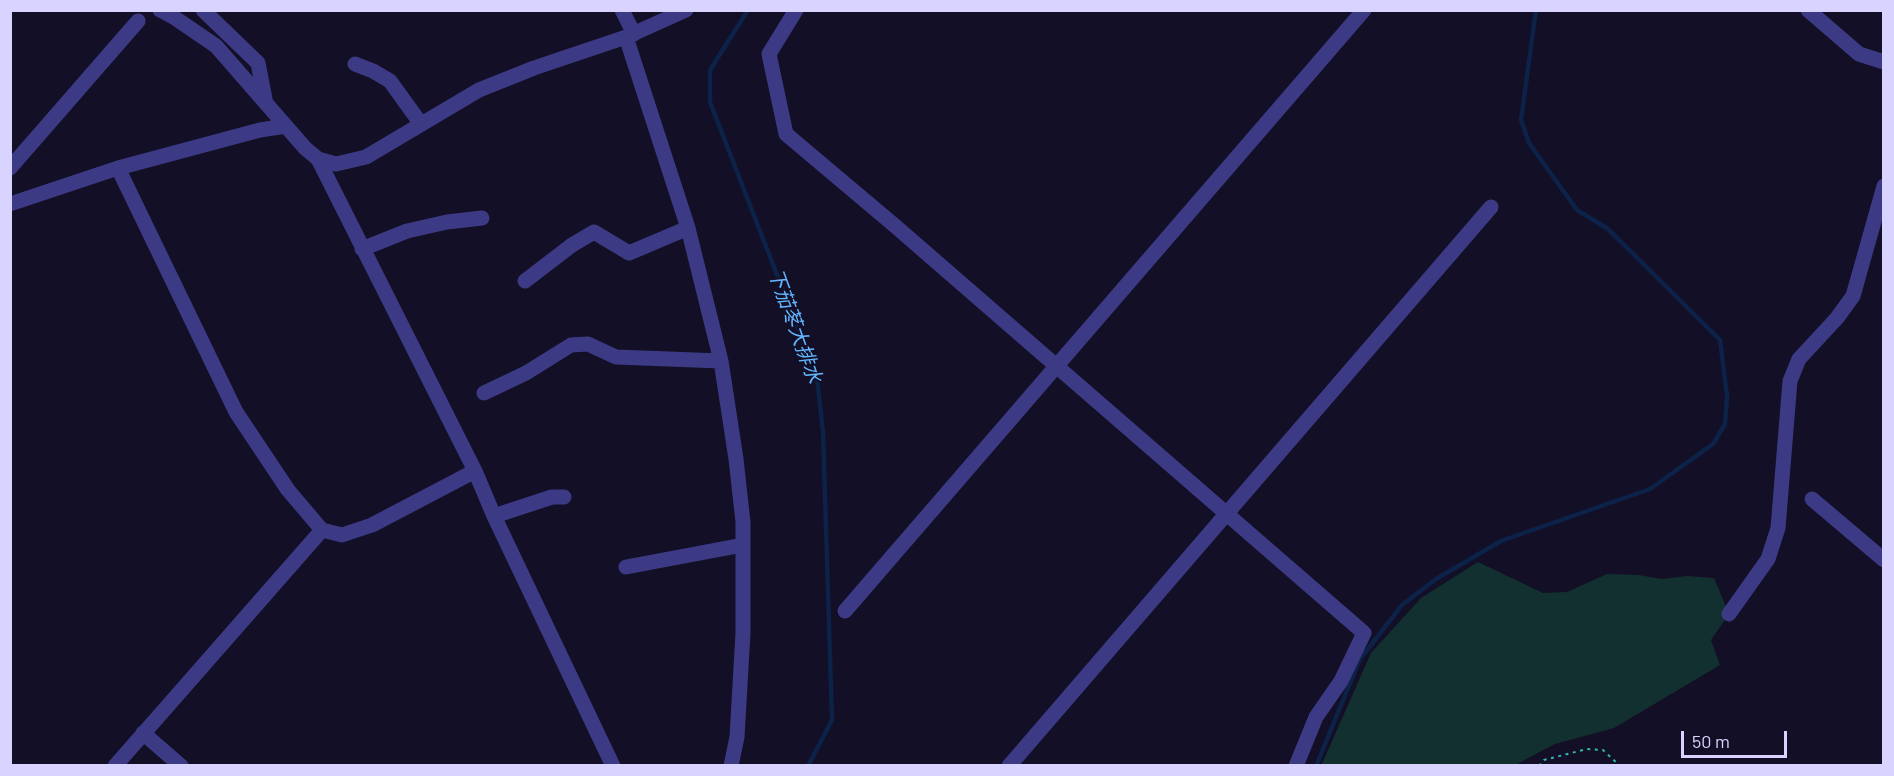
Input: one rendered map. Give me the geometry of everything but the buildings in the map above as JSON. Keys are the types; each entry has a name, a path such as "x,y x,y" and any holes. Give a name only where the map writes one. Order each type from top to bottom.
{"street":[{"path":"160,10 216,46 305,148 318,159 475,471 494,516 613,765"},
{"path":"203,10 258,63 265,102"},
{"path":"622,10 688,228 721,361 736,459 743,522 743,633 737,737 731,765"},
{"path":"318,159 336,164 353,162 366,157 478,90 534,68 630,36 686,10"},
{"path":"796,10 769,54 786,134 1364,633 1341,681 1316,717 1296,765"},
{"path":"845,611 1364,10"},
{"path":"1808,10 1859,54 1884,62"},
{"path":"10,168 138,21"},
{"path":"355,64 373,70 390,81 422,124"},
{"path":"10,204 118,168 260,130 286,126"},
{"path":"118,168 236,411 288,490 322,530 342,535 372,525 475,471"},
{"path":"1729,614 1768,559 1778,528 1790,381 1799,359 1837,318 1853,296 1884,186"},
{"path":"1009,765 1491,207"},
{"path":"362,249 407,231 447,222 482,218"},
{"path":"525,281 572,245 594,232 629,253 688,228"},
{"path":"484,393 526,373 571,345 588,344 616,357 721,361"},
{"path":"494,516 552,497 564,497"},
{"path":"1812,499 1884,560"},
{"path":"115,765 322,530"},
{"path":"626,567 743,545"},
{"path":"143,733 181,765"}],"path":[{"path":"1539,765 1544,760 1587,748 1603,750 1620,765"}],"green space":[{"path":"1478,562 1543,593 1567,592 1607,574 1639,575 1661,579 1687,576 1714,578 1729,614 1711,640 1720,665 1614,728 1555,744 1515,765 1321,766 1371,653 1421,598"}],"waterway":[{"name":"下茄苳大排水","path":"748,10 710,70 710,102 817,378 823,432 832,720 808,766"},
{"path":"1316,766 1360,659 1402,605 1436,579 1501,541 1650,489 1713,444 1725,424 1727,396 1720,340 1608,229 1577,210 1529,143 1521,120 1536,10"}]}
